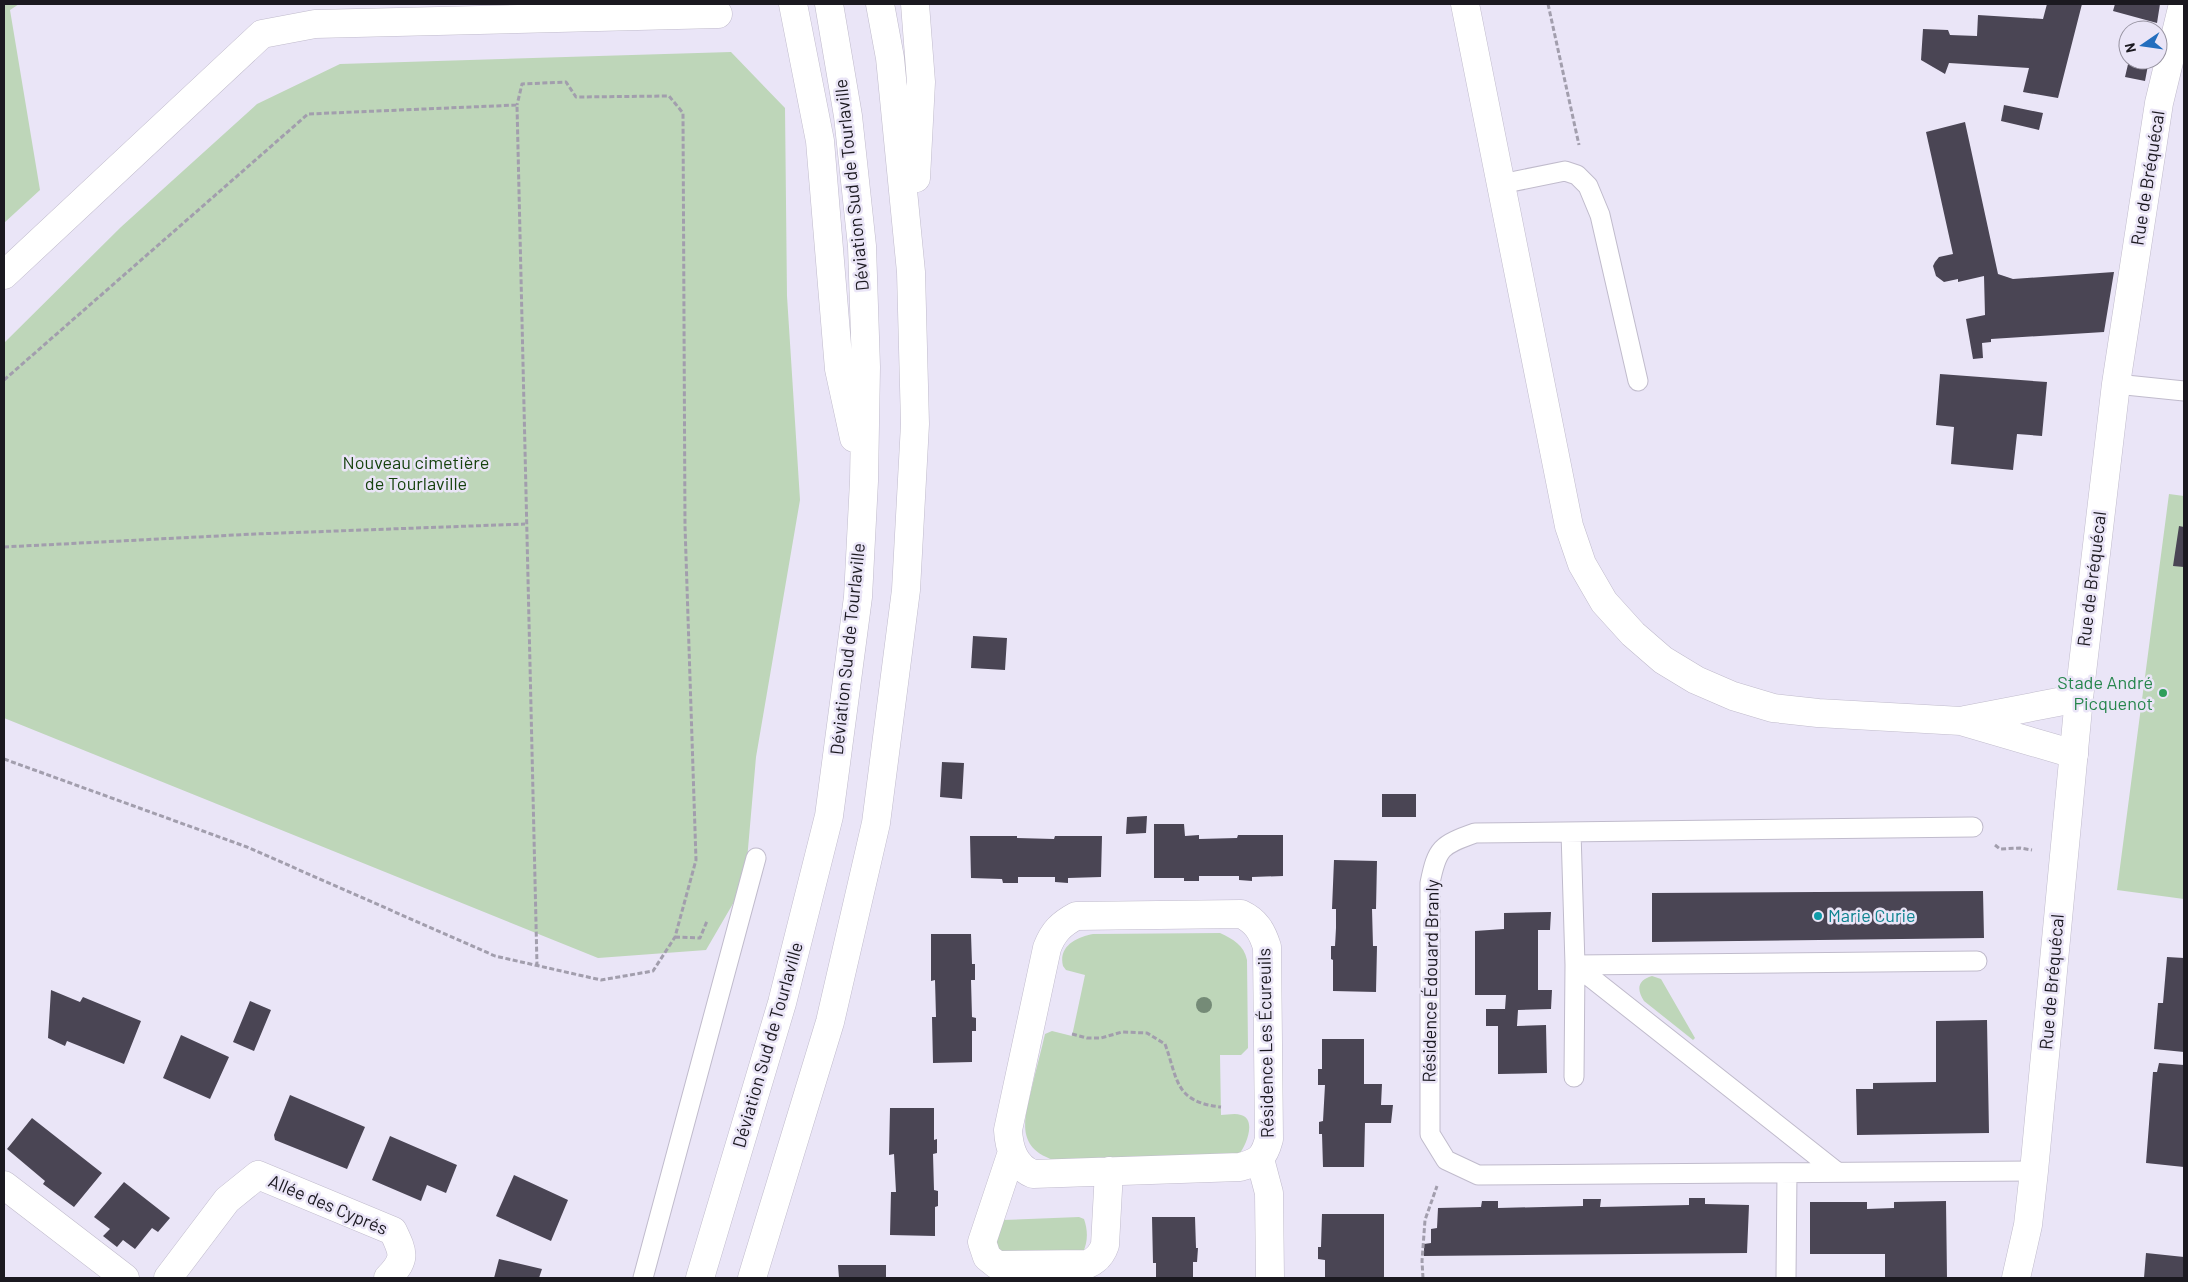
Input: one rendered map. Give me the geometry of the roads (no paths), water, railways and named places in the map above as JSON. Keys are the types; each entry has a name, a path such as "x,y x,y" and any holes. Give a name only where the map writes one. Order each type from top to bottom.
{"main road":[{"path":"793,4 820,141 839,369 864,481"},
{"name":"Déviation Sud de Tourlaville","path":"700,1278 782,1003 829,816 858,597 864,481 866,367 862,246 848,116 828,4"},
{"path":"752,1278 830,1022 876,823 906,590 915,424 911,272 890,58 880,4"},
{"path":"911,272 921,82 915,4"},
{"path":"1465,4 1569,526 1582,564 1604,602 1633,634 1663,660 1696,680 1734,696 1773,708 1818,713 1961,721 2074,754"},
{"name":"Rue de Bréquécal","path":"2016,1278 2028,1225 2078,698 2116,384 2159,103 2183,4"},
{"path":"4,275 262,34 315,24 718,14"},
{"path":"1961,721 2078,698"},
{"name":"Résidence Les Écureuils","path":"1241,914 1251,919 1258,926 1267,947 1269,1139 1266,1150 1260,1159 1240,1167 1033,1174 1021,1166 1012,1152 1008,1130 1047,948 1051,937 1057,929 1076,916 1241,914"},
{"path":"1012,1152 982,1242 987,1257 997,1265 1088,1264 1095,1261 1102,1253 1105,1245 1109,1171"},
{"path":"1260,1159 1269,1193 1270,1278"},
{"name":"Allée des Cyprés","path":"168,1278 227,1200 258,1175 393,1231 402,1251 400,1266 388,1278"},
{"path":"4,1185 126,1278"},
{"name":"Allée des Cyprés","path":"168,1278 184,1278"}],"lane":[{"path":"1501,184 1565,171 1578,175 1588,186 1600,215 1638,382"},
{"path":"2116,384 2184,390"},
{"name":"Résidence Édouard Branly","path":"1787,1173 1478,1175 1446,1160 1430,1134 1430,883 1434,863 1442,848 1475,833 1973,827"},
{"path":"1572,832 1574,1077"},
{"path":"643,1278 756,858"},
{"path":"1574,965 1977,961"},
{"path":"1574,965 1837,1172"},
{"path":"1786,1278 1787,1173 2034,1171"}],"place":[{"name":"Stade André Picquenot","path":"2163,693"},
{"name":"Marie Curie","path":"1818,916"}],"park label":[{"name":"Nouveau cimetière de Tourlaville","path":"416,473"}]}
